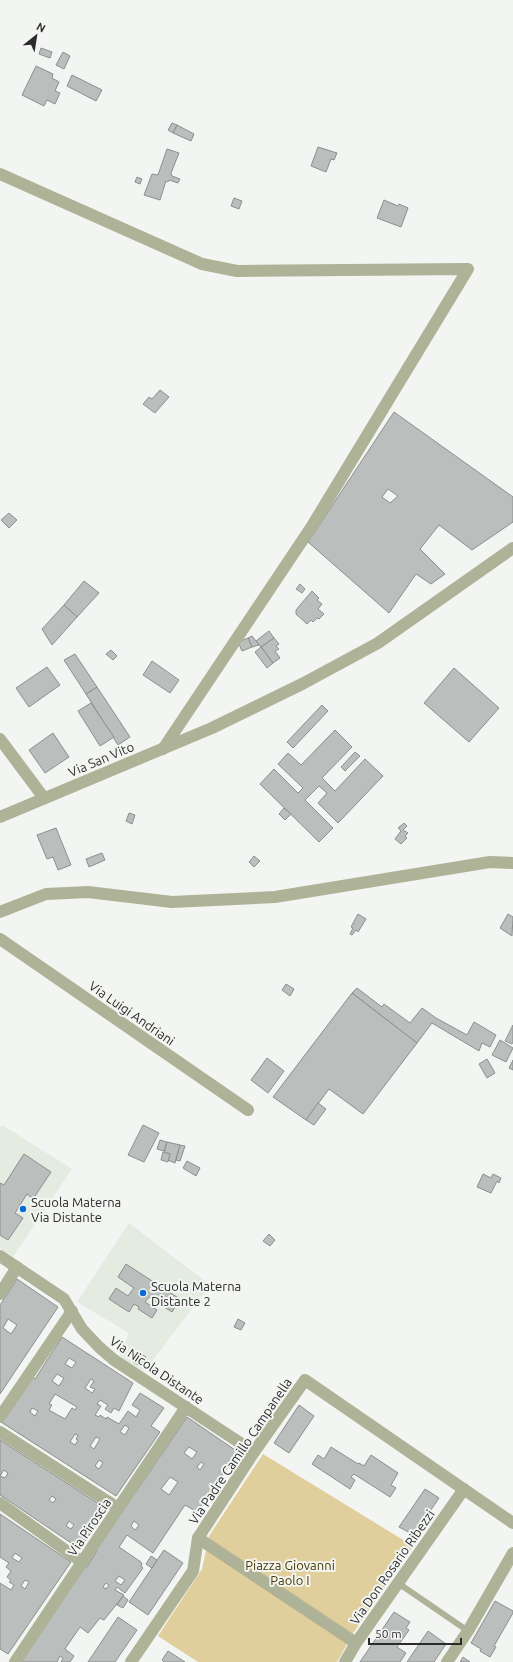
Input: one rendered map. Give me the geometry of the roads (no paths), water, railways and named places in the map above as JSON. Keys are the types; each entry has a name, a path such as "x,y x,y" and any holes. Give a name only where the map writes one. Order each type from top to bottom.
{"street":[{"path":"0,174 202,264 237,271 468,270 312,526 163,749"},
{"name":"Via San Vito","path":"0,817 212,728 304,683 378,643 513,548"},
{"path":"0,739 44,798"},
{"path":"0,912 46,894 88,892 172,902 275,897 490,862 513,863"},
{"name":"Via Luigi Andriani","path":"0,939 248,1110"},
{"name":"Via Nicola Distante","path":"0,1256 64,1299 82,1329 114,1360 254,1452"},
{"path":"0,1294 17,1267"},
{"path":"0,1417 72,1311"},
{"name":"Via Padre Camillo Campanella","path":"131,1662 192,1571 198,1538 254,1452 305,1380 464,1489"},
{"name":"Via Piroscia","path":"16,1662 186,1407"},
{"path":"0,1432 118,1508"},
{"path":"464,1489 513,1523"},
{"name":"Via Don Rosario Ribezzi","path":"346,1662 356,1643 464,1489"},
{"path":"0,1503 82,1562"},
{"path":"198,1538 356,1643"},
{"path":"447,1662 468,1631 513,1553"}],"lane":[{"path":"398,1583 468,1631"}],"place":[{"name":"Scuola Materna Via Distante","path":"23,1209"},
{"name":"Scuola Materna Distante 2","path":"143,1293"}],"park label":[{"name":"Piazza Giovanni Paolo I","path":"290,1572"}]}
